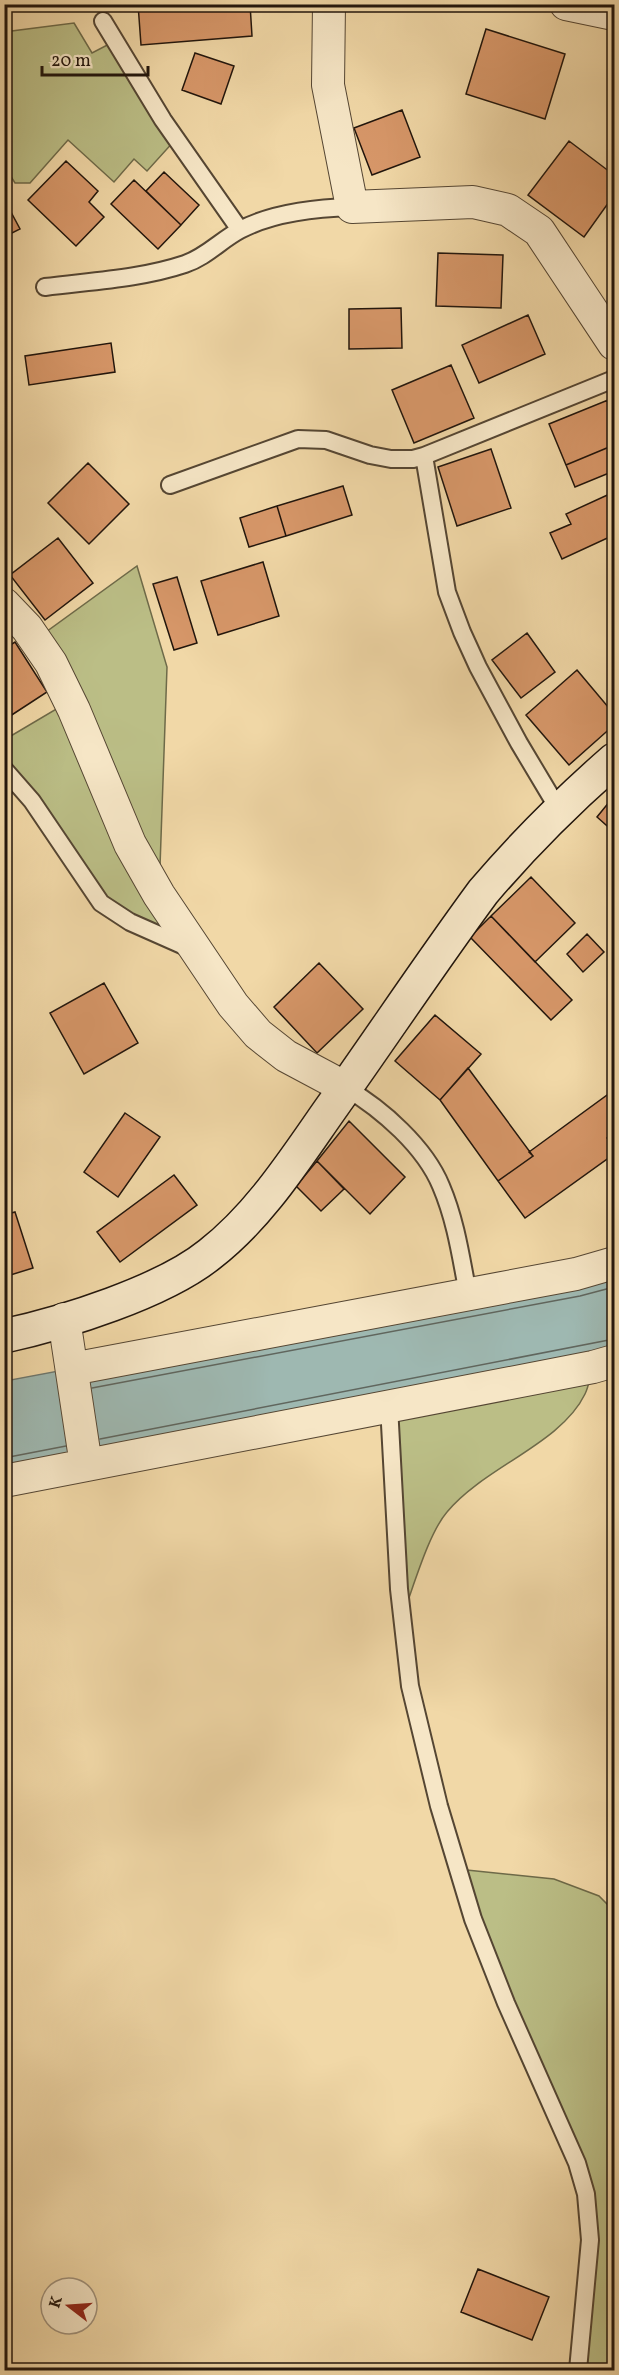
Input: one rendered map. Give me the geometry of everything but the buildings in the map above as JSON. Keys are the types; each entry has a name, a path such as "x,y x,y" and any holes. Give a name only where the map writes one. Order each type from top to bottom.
{"street":[{"path":"329,4 328,85 352,207 473,202 508,210 539,231 615,344"},
{"path":"566,4 615,14"},
{"path":"4,604 27,628 51,663 74,710 130,844 159,895 232,1005 258,1034 286,1056 346,1088"},
{"path":"4,1335 64,1319 132,1296 178,1275 210,1255 233,1234 262,1203 346,1088 483,892 559,810 615,760"},
{"path":"74,1379 468,1294 576,1274 615,1263"},
{"path":"64,1319 84,1454"},
{"path":"4,1481 84,1454 389,1407 615,1361"}],"lane":[{"path":"103,21 163,120 240,230"},
{"path":"45,287 149,274 188,263 240,230 292,213 319,208 352,207"},
{"path":"170,485 298,439 326,440 370,455 391,459 412,459 615,379"},
{"path":"424,456 447,592 462,632 519,743 559,810"},
{"path":"4,769 32,801 101,903 130,922 197,952"},
{"path":"346,1088 365,1099 392,1120 417,1148 441,1185 455,1226 468,1294"},
{"path":"389,1407 399,1589 405,1640 411,1686 439,1806 472,1919 506,2003 577,2163 586,2194 590,2240 578,2370"}],"green space":[{"path":"74,23 92,53 115,41 176,139 147,171 134,159 114,182 68,140 30,183 15,183 5,167 4,32"},
{"path":"137,566 167,667 159,895 197,952 101,903 5,769 4,740 70,701 35,640"},
{"path":"593,1367 585,1394 574,1412 559,1427 481,1482 447,1512 427,1548 402,1617 389,1406"},
{"path":"457,1869 554,1879 599,1896 614,1911 614,2370 578,2370 586,2194"}],"water":[{"path":"614,1263 614,1361 5,1481 5,1381 576,1274"}]}
